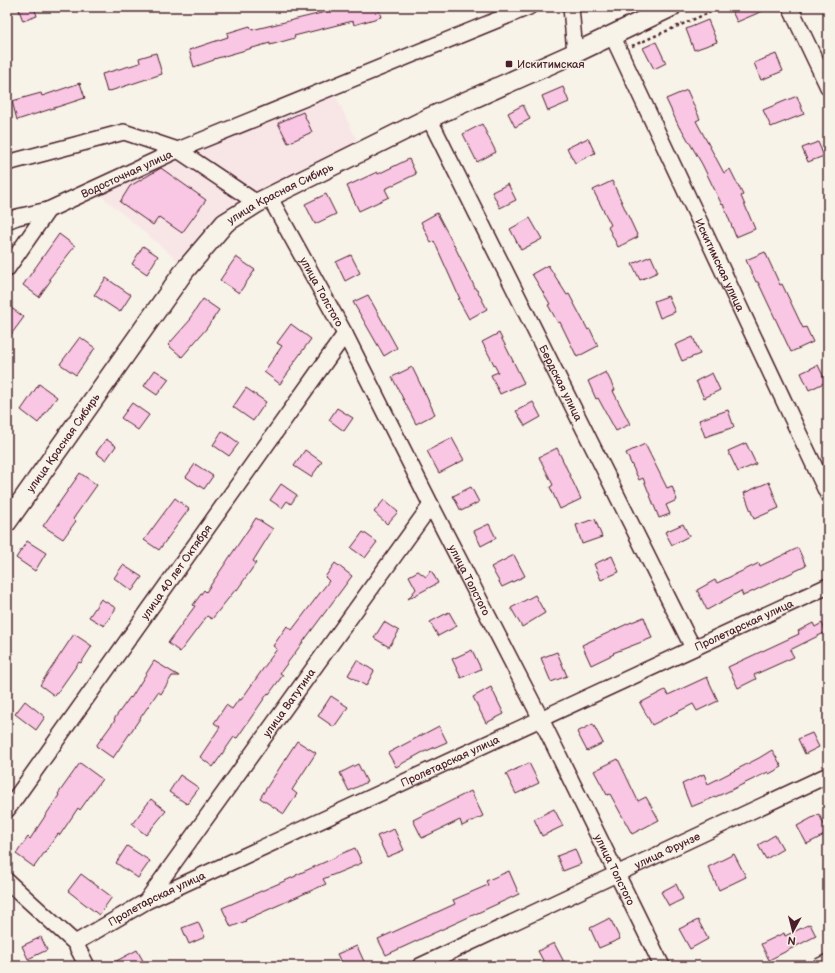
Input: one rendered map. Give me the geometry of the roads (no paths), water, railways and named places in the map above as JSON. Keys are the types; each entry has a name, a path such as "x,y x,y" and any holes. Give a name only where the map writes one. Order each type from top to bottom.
{"main road":[{"name":"улица Красная Сибирь","path":"7,522 185,270 225,223 264,201 429,118 575,53 671,7"}],"street":[{"path":"7,163 124,132 178,150 529,7"},
{"path":"571,7 575,53"},
{"path":"790,7 828,87"},
{"name":"Искитимская улица","path":"612,35 828,495"},
{"name":"Бердская улица","path":"429,118 693,648"},
{"name":"Водосточная улица","path":"10,218 48,210 178,150 264,201"},
{"name":"улица Толстого","path":"264,201 345,334 541,719 662,966"},
{"path":"7,269 48,210"},
{"name":"улица 40 лет Октября","path":"7,810 345,334"},
{"name":"улица Ватутина","path":"147,900 431,505"},
{"name":"Пролетарская улица","path":"75,943 147,900 828,586"},
{"name":"улица Фрунзе","path":"420,966 828,775"},
{"path":"7,881 75,943 87,966"},
{"path":"820,966 828,962"}],"place":[{"name":"Искитимская","path":"509,64"}]}
